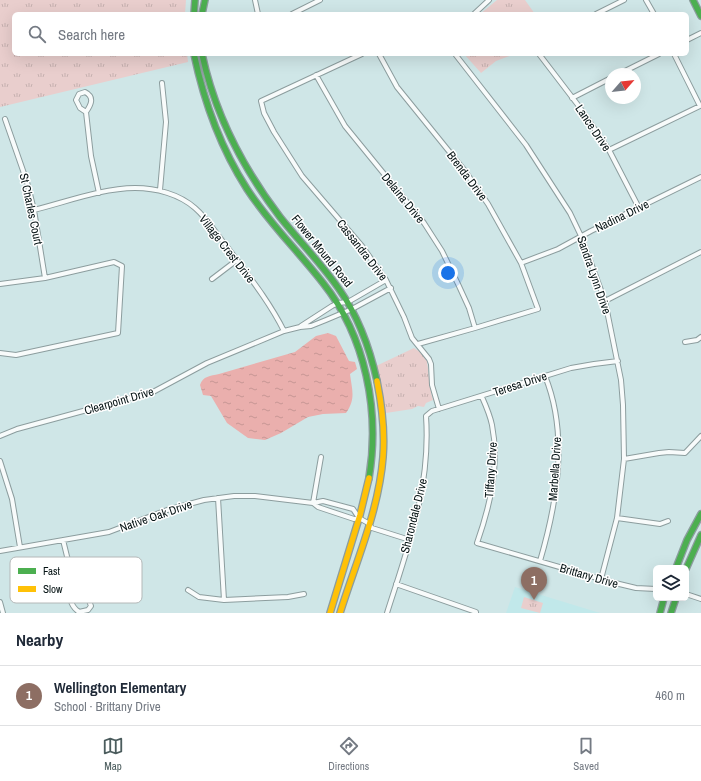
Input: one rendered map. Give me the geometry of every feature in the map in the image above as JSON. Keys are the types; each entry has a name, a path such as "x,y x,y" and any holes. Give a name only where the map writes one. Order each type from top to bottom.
{"main road":[{"path":"194,12 195,0"},
{"path":"202,12 205,0"},
{"path":"693,0 701,16"},
{"name":"Flower Mound Road","path":"194,56 200,84 210,114 222,145 238,176 260,206 338,303 357,346 366,374 371,404 373,437 372,459 366,496 330,613"},
{"name":"Flower Mound Road","path":"202,56 216,106 230,139 246,168 280,218 323,268 348,302 370,353 382,412 384,434 383,458 376,495 340,613"},
{"path":"677,565 687,540 701,514"},
{"path":"688,565 701,535"},
{"path":"660,613 663,601"},
{"path":"671,613 675,601"}],"street":[{"path":"255,0 258,12"},
{"path":"296,12 320,0"},
{"path":"476,12 489,0"},
{"path":"600,12 624,0"},
{"path":"646,0 653,12"},
{"path":"689,39 701,32"},
{"path":"316,76 358,56"},
{"name":"Brenda Drive","path":"380,56 397,87 465,171 488,204 521,263 538,309 475,328"},
{"name":"Sandra Lynn Drive","path":"457,56 526,145 570,213 581,236 605,301 621,380 623,398 624,459 617,518 601,579"},
{"name":"Lance Drive","path":"540,56 609,150 639,208"},
{"path":"631,68 655,56"},
{"path":"609,150 700,106 675,56"},
{"name":"Cassandra Drive","path":"316,76 261,101 264,113 274,132 302,176 362,246 386,280 404,317 412,338 429,359 432,385 439,409"},
{"name":"Delaina Drive","path":"316,76 345,126 424,223 442,251 458,284 475,328"},
{"path":"572,98 605,81"},
{"path":"160,190 166,122 162,83"},
{"path":"86,112 80,108 76,100 79,94 85,92 91,97 92,102 86,112 91,156 99,193"},
{"name":"St Charles Court","path":"5,119 27,182 34,210 45,278"},
{"name":"Nadina Drive","path":"521,263 558,249 581,236 701,177"},
{"name":"Village Crest Drive","path":"34,210 124,188 160,190 174,195 195,207 210,225 275,312 284,331"},
{"path":"605,301 701,252"},
{"path":"212,279 237,260"},
{"path":"0,284 45,278 114,262 122,266 118,333 16,355 0,354"},
{"name":"Clearpoint Drive","path":"300,327 338,303 348,302 386,280"},
{"name":"Clearpoint Drive","path":"0,436 17,429 153,392 197,368 284,331 312,326 352,309 390,288"},
{"path":"418,344 475,328"},
{"path":"685,342 697,340 701,337"},
{"name":"Teresa Drive","path":"426,416 432,411 545,376 594,364 618,361"},
{"name":"Marbella Drive","path":"540,561 549,528 558,467 558,438 555,411 551,390 545,376"},
{"name":"Tiffany Drive","path":"477,543 486,518 491,496 494,461 492,424 482,396"},
{"name":"Sharondale Drive","path":"387,613 410,540 423,489 428,438 426,416"},
{"path":"624,459 659,452 685,453 701,436"},
{"path":"313,503 321,457"},
{"path":"0,461 12,499 20,547"},
{"name":"Native Oak Drive","path":"0,551 109,532 168,510 204,500 255,496 313,503 323,500 353,509 360,518 368,523 372,528 410,540"},
{"path":"218,498 224,600"},
{"name":"Native Oak Drive","path":"313,503 318,508 354,519 360,518"},
{"path":"617,518 660,524 668,521"},
{"path":"63,540 67,557"},
{"name":"Brittany Drive","path":"477,543 628,587 653,589"},
{"path":"396,584 476,612"},
{"path":"188,590 199,597 224,600 288,597 304,594"},
{"path":"689,595 701,599"},
{"path":"0,602 3,613"},
{"path":"72,603 73,606 79,612 88,610 91,606 90,603"}],"shaded area":[{"path":"515,587 600,613 506,613"}],"green space":[{"path":"0,0 186,0 185,12 12,12 12,56 187,56 188,62 0,107"},
{"path":"497,0 525,0 534,12 482,12"},
{"path":"466,56 510,56 496,61 481,73"},
{"path":"414,348 426,356 433,400 426,403 424,407 418,406 412,409 386,413 376,366"},
{"path":"524,597 543,603 540,613 521,608"}],"water":[{"path":"328,333 336,336 349,361 355,362 357,369 350,374 352,399 346,413 323,414 308,417 281,433 265,440 248,438 227,423 211,396 203,395 200,385 201,382 207,377 295,352 316,336"}],"traffic: fast":[{"path":"194,12 195,0"},
{"path":"202,12 205,0"},
{"path":"693,0 701,16"},
{"path":"194,56 214,124 237,173 265,214 323,283 338,304 350,327 359,351 371,401 372,453 369,478"},
{"path":"203,56 214,98 222,119 242,160 280,217 325,270 346,299 358,322 371,357 377,381"},
{"path":"677,565 687,540 701,514"},
{"path":"688,565 701,535"},
{"path":"660,613 663,601"},
{"path":"671,613 675,601"}],"traffic: slow":[{"path":"340,613 366,536 381,477 384,448 382,409 377,381"},
{"path":"330,613 360,515 369,478"}],"place":[{"name":"Wellington Elementary","path":"534,600"}]}
